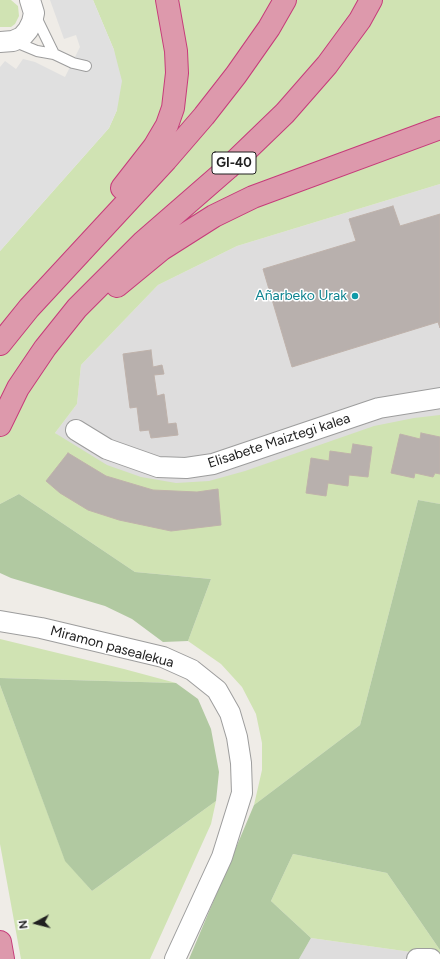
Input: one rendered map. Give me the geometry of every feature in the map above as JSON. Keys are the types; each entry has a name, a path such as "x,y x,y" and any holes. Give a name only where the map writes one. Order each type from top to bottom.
{"highway":[{"path":"117,212 122,188 154,147 167,124 173,108 177,73 176,51 167,0"},
{"path":"0,344 29,308 166,160 236,75 269,28 285,0"},
{"name":"GI-40","path":"0,425 18,388 45,348 77,308 143,242 228,168 285,113 327,65 360,20 371,0"},
{"path":"77,308 113,290 162,249 214,216 253,197 440,128"},
{"path":"0,942 3,959"}],"street":[{"path":"4,43 22,37 28,30 32,22 32,6"},
{"name":"Elisabete Maiztegi kalea","path":"76,430 107,449 158,467 186,468 220,462 379,408 440,398"},
{"name":"Miramon pasealekua","path":"0,621 41,628 163,657 192,670 217,690 230,713 237,737 240,756 242,793 222,857 175,959"},
{"path":"417,959 431,959"}],"lane":[{"path":"32,6 54,54"},
{"path":"4,43 37,52 54,54 73,63 86,66"}],"shaded area":[{"path":"50,0 93,0 114,50 122,81 117,110 109,128 0,251 0,67 5,61 16,69 23,59 35,62 65,77 80,47 76,35 64,39"},
{"path":"440,184 440,504 418,500 187,539 55,433 77,404 81,365 158,285 237,246"},
{"path":"311,938 440,956 440,959 299,959"}],"green space":[{"path":"0,0 11,0 18,6 19,16 15,24 11,27 0,27"},
{"path":"93,0 440,0 440,184 237,246 158,285 81,365 77,404 55,433 107,465 141,477 176,483 209,481 245,471 374,426 414,418 440,415 440,504 418,500 360,725 254,805 262,770 262,743 256,714 242,687 221,664 188,641 211,579 135,572 19,494 0,504 0,251 109,128 117,110 114,50"},
{"path":"19,494 135,572 211,579 188,641 163,642 132,619 105,606 11,578 0,573 0,504"},
{"path":"418,500 440,504 440,950 387,873 293,854 271,901 311,938 299,959 189,959 254,805 360,725"},
{"path":"0,639 124,669 176,683 0,678"},
{"path":"0,678 176,683 198,699 211,729 219,772 216,801 92,891 65,861 0,685"},
{"path":"0,685 65,860 92,891 216,801 211,824 150,959 21,959 0,844"},
{"path":"293,854 387,873 440,950 440,956 311,938 271,901"}],"building":[{"name":"Añarbeko Urak","path":"393,206 400,226 440,214 440,328 438,322 292,367 263,269 356,241 349,219"},
{"path":"151,350 153,367 162,365 164,374 154,375 157,396 164,394 168,424 176,423 178,435 151,438 149,430 140,431 137,407 130,408 123,354"},
{"path":"421,433 440,437 440,474 435,473 433,477 415,473 414,478 391,473 400,434 420,439"},
{"path":"353,444 372,447 368,477 349,475 348,486 328,483 326,496 306,493 311,458 329,461 330,451 351,454"},
{"path":"68,453 106,476 153,490 197,492 218,489 221,525 171,531 119,520 88,510 60,493 46,481"}],"place":[{"name":"Añarbeko Urak","path":"355,296"}]}
